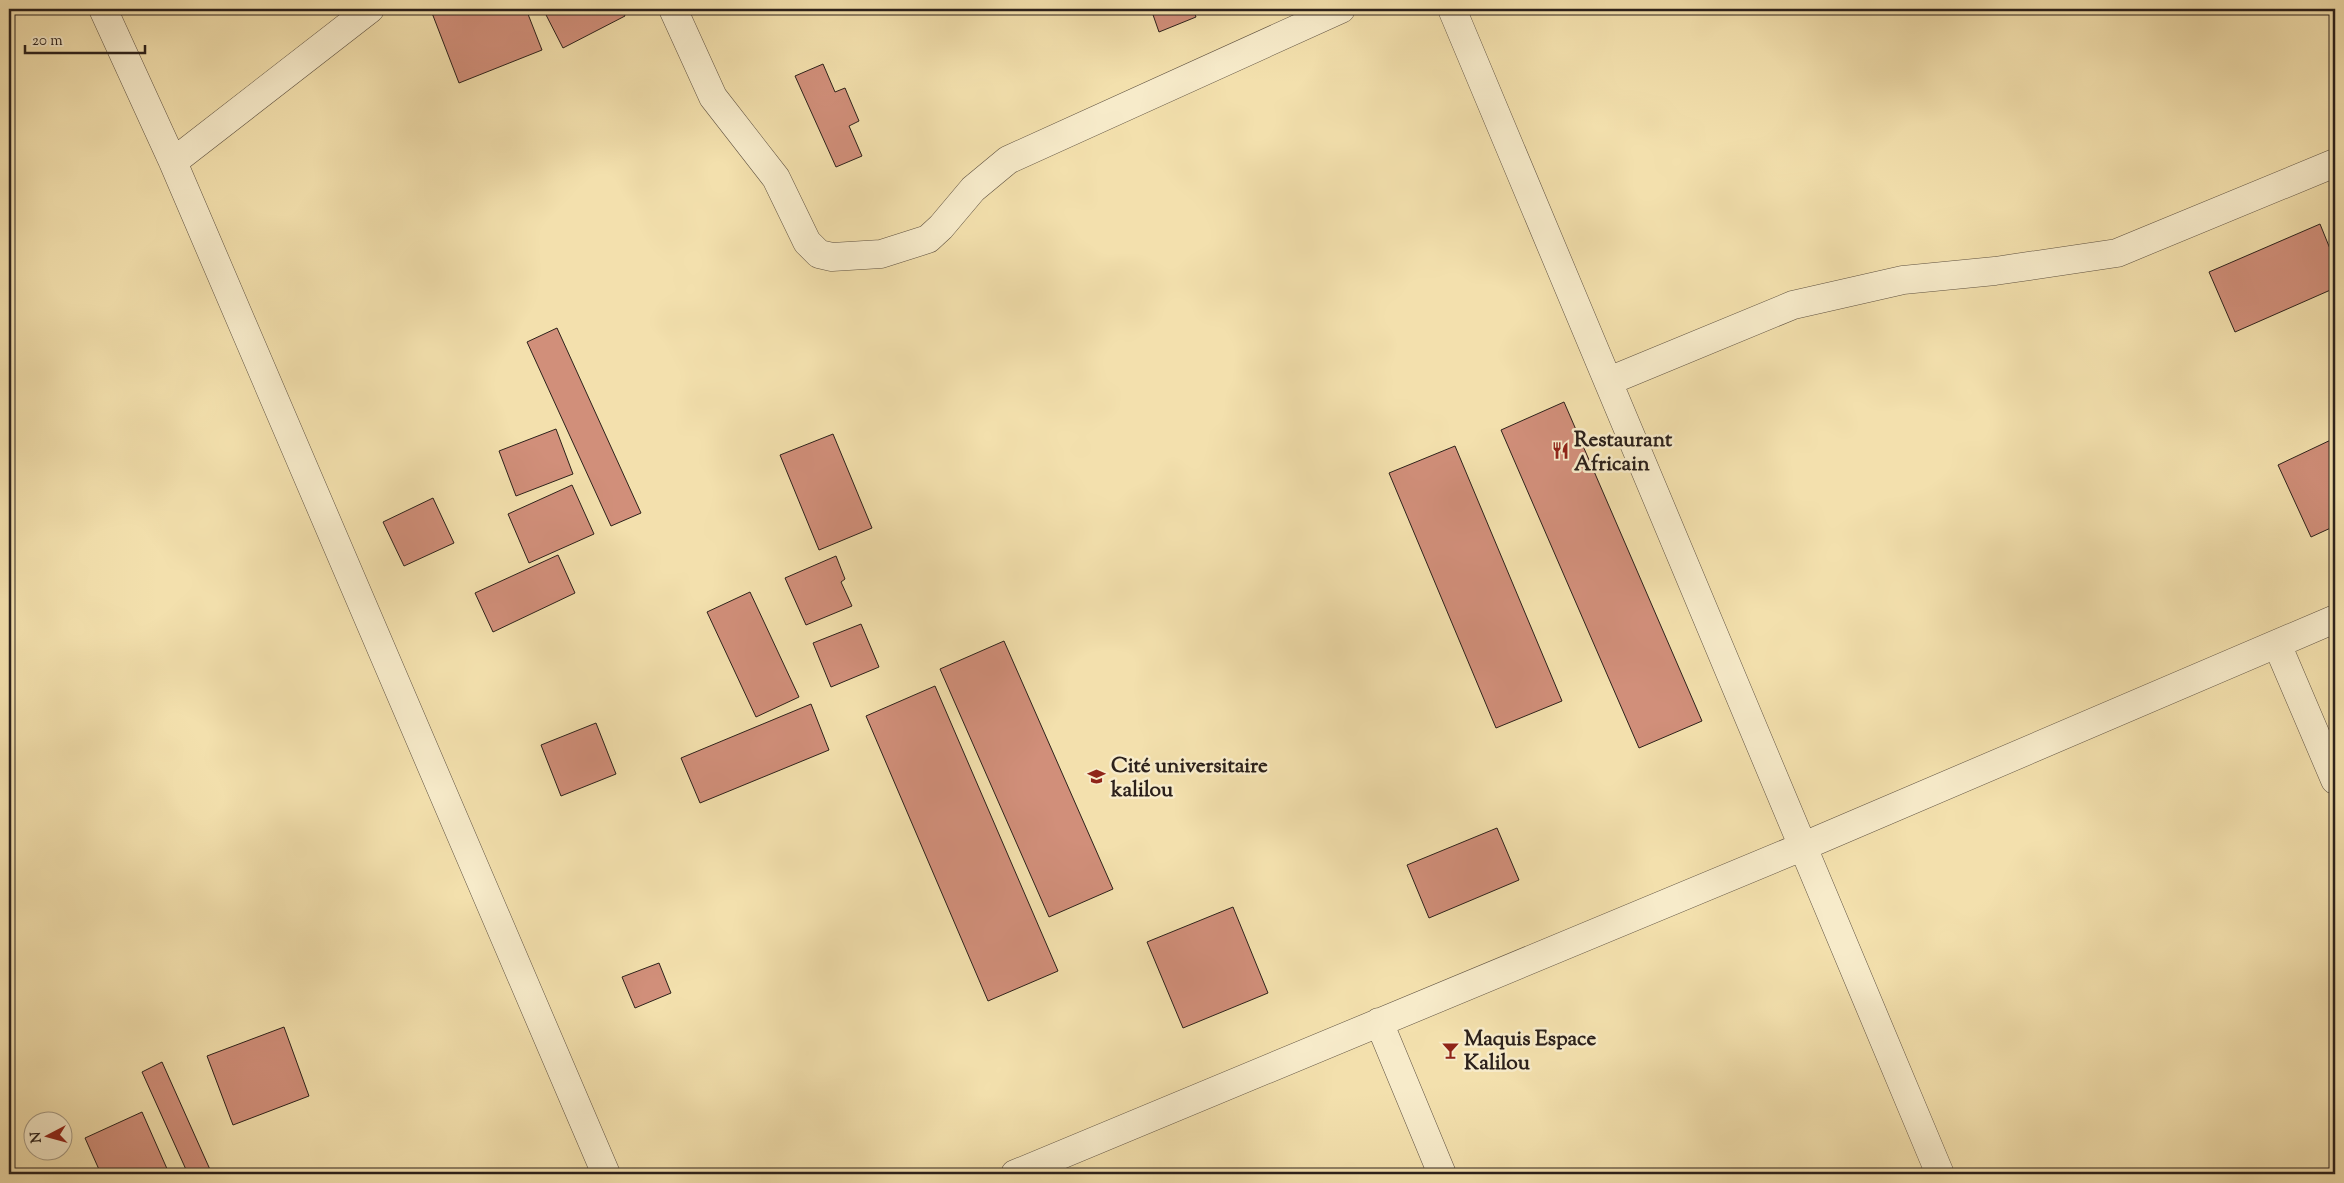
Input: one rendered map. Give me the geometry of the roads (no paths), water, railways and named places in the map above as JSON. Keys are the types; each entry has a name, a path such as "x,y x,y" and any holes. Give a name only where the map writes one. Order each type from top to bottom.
{"street":[{"path":"103,9 173,162 606,1174"},
{"path":"173,162 370,9"},
{"path":"673,9 713,97 776,178 807,242 819,254 832,257 881,254 928,239 974,189 1008,160 1342,9"},
{"path":"1452,9 1940,1174"},
{"path":"1609,382 1793,305 1903,280 1995,272 2117,253 2335,163"},
{"path":"1015,1174 1804,846 2335,619"},
{"path":"2278,644 2335,780"},
{"path":"1379,1022 1442,1174"}],"place":[{"name":"Restaurant Africain","path":"1560,451"},
{"name":"Cité universitaire kalilou","path":"1097,777"},
{"name":"Maquis Espace Kalilou","path":"1450,1050"}]}
